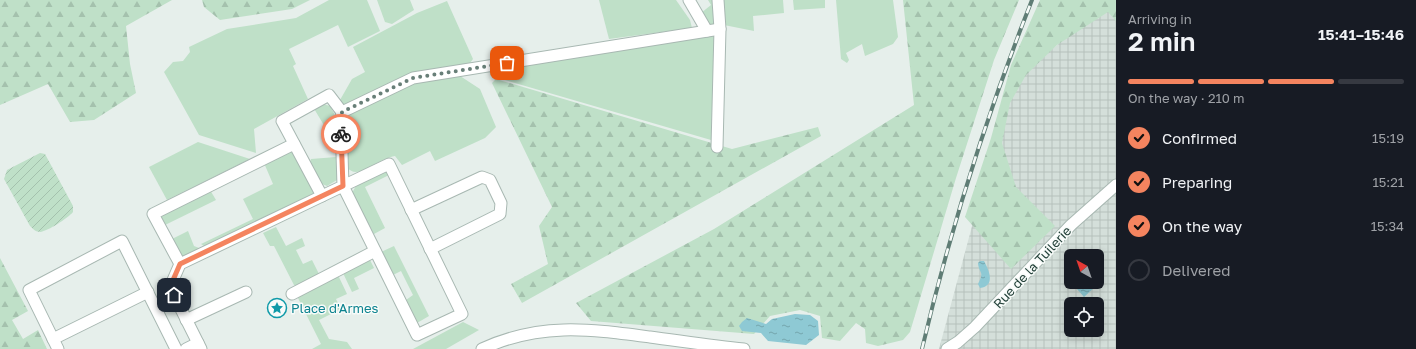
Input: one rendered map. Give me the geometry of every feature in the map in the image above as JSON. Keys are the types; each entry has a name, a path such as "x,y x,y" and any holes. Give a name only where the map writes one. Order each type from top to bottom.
{"street":[{"path":"689,0 707,31"},
{"path":"717,147 720,29 718,0"},
{"path":"342,112 413,78 720,29"},
{"path":"186,349 199,346 170,287 180,264 322,196 343,186 389,164 462,314 417,335 343,186 342,112 329,95 282,121 322,196"},
{"path":"180,264 153,214 294,144"},
{"path":"411,210 482,177 490,180 501,203 500,214 430,248"},
{"name":"Rue de la Tuilerie","path":"947,349 958,342 975,327 1071,225 1116,185"},
{"path":"58,349 29,290 122,241 176,349"},
{"path":"292,294 375,251"},
{"path":"53,339 148,292"},
{"path":"186,320 246,292"},
{"path":"482,349 508,338 534,332 575,329 600,330 744,349"}],"shaded area":[{"path":"1114,1 1116,4 1116,349 939,349 1011,81"}],"green space":[{"path":"0,0 172,0 126,26 130,64 136,93 94,120 70,122 48,84 0,105"},
{"path":"202,0 310,0 292,9 220,20 204,7"},
{"path":"329,0 367,0 380,31 348,47 338,25 289,49 296,64 293,66 308,99 254,129 256,153 199,135 164,72 173,62 183,61 190,52 189,47 227,29 296,18"},
{"path":"377,0 410,0 414,10 392,24 385,22"},
{"path":"599,0 676,0 690,20 692,28 609,39"},
{"path":"708,0 714,0 716,23 709,25 701,13 711,5"},
{"path":"723,0 783,0 784,13 753,16 754,31 724,25"},
{"path":"793,0 825,0 825,8 794,10"},
{"path":"836,0 893,0 898,37 893,44 865,56 862,44 846,53 849,60 847,63 841,59"},
{"path":"903,0 1019,0 994,60 956,178 910,332 903,340 878,346 866,343 865,329 856,323 840,341 822,338 820,316 800,310 770,316 754,334 591,321 576,303 714,229 914,105"},
{"path":"1040,0 1116,0 1116,21 1108,12 1057,45 1026,75 1010,103 1002,143 1016,187 1055,226 1011,269 965,217 991,138 1011,65"},
{"path":"447,1 473,59 470,63 419,72 352,104 344,105 340,100 352,79 365,72 353,47 417,13"},
{"path":"714,36 711,140 491,76 489,70"},
{"path":"457,74 480,89 496,127 485,138 435,161 430,151 402,165 395,156 356,172 353,172 347,168 344,118 348,114 414,82"},
{"path":"496,79 732,149 818,127 821,136 522,303 511,284 548,264 539,226 552,207 492,83"},
{"path":"323,104 330,106 336,117 337,149 331,150 324,142 331,137 313,107"},
{"path":"198,142 250,159 167,200 149,167"},
{"path":"293,149 316,194 207,248 201,244 253,219 243,199 273,184 264,163"},
{"path":"40,153 45,154 73,206 73,212 58,224 40,232 36,231 30,226 4,179 7,170"},
{"path":"336,157 338,160 337,180 327,186 322,184 310,163 311,159"},
{"path":"386,170 389,175 365,187 385,228 374,234 352,193 357,184"},
{"path":"210,190 216,200 163,226 158,216"},
{"path":"276,227 286,246 302,238 305,246 296,250 303,264 312,260 320,276 298,287 294,285 274,246 270,246 263,233"},
{"path":"188,231 194,246 204,250 181,261 170,240"},
{"path":"394,246 429,316 417,323 406,300 413,295 401,271 393,275 381,252"},
{"path":"0,258 28,311 12,320 23,339 38,330 47,349 0,349"},
{"path":"370,260 374,268 354,278 359,289 352,292 343,273"},
{"path":"338,275 347,294 336,299 341,309 319,320 329,339 347,342 352,349 312,349 321,344 298,298 300,294"},
{"path":"463,322 479,330 446,349 413,349"}],"water":[{"path":"980,261 984,261 988,269 990,281 985,287 980,288 978,284 981,275 978,263"},
{"path":"1077,289 1093,289 1084,297"},
{"path":"795,314 810,315 818,321 819,335 806,345 768,341 761,333 742,331 739,326 747,318 766,324 772,319"}],"railway":[{"path":"922,349 957,216 985,129 1032,0"}],"way so far":[{"path":"341,134 342,112 413,78 507,63"}],"place":[{"name":"Place d'Armes","path":"277,308"}],"route":[{"path":"174,295 170,287 180,264 343,186 341,134"}]}
